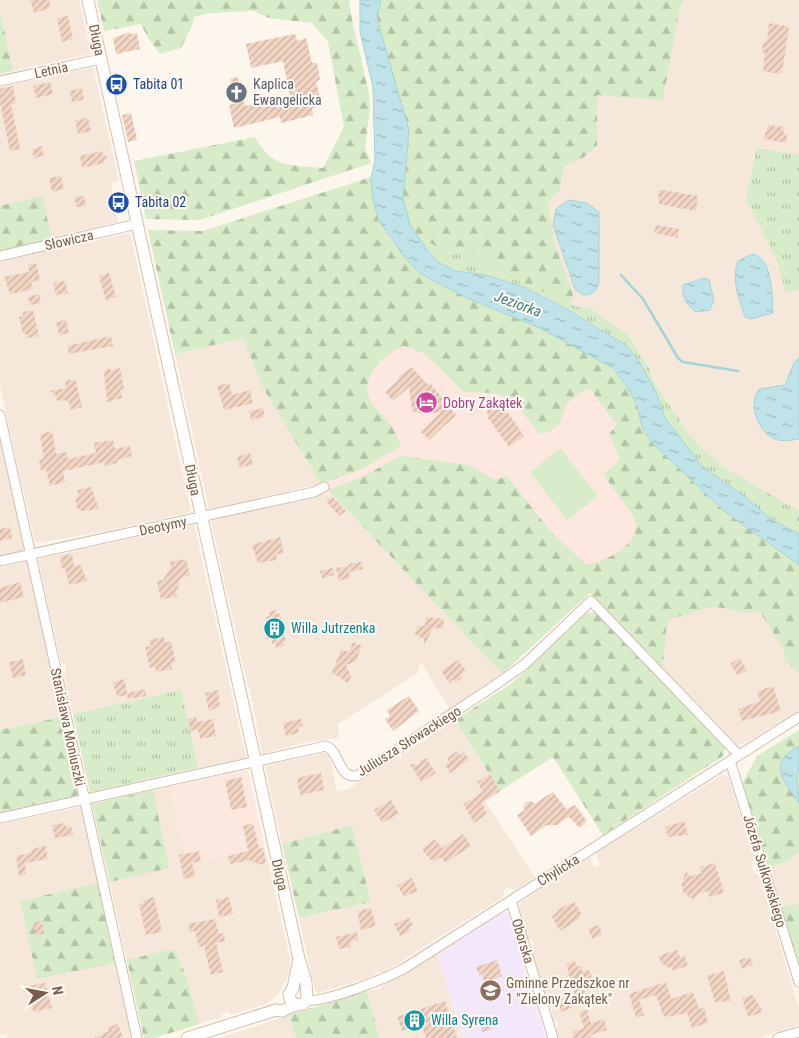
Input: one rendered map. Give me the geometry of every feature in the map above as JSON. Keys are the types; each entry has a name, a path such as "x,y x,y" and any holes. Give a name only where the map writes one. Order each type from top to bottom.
{"street":[{"name":"Długa","path":"88,0 255,762 299,959 306,982 306,995"},
{"name":"Letnia","path":"0,81 101,59"},
{"name":"Słowicza","path":"0,256 137,224"},
{"name":"Stanisława Moniuszki","path":"0,415 137,1038"},
{"name":"Deotymy","path":"0,562 314,492 324,487"},
{"name":"Juliusza Słowackiego","path":"0,818 326,746 332,750 346,774 351,777 357,776 510,675 591,601 734,758"},
{"name":"Chylicka","path":"306,995 319,1000 394,974 799,717"},
{"name":"Józefa Sułkowskiego","path":"734,758 799,982"},
{"name":"Oborska","path":"511,900 553,1038"},
{"name":"Długa","path":"292,997 299,959"},
{"path":"187,1038 276,1010 282,1011 292,997 301,987 306,995 303,1004 292,997"},
{"path":"778,1038 799,1032"}],"shaded area":[{"path":"0,0 79,0 91,54 13,71 0,11"},
{"path":"381,0 663,100 680,7 684,0 799,0 799,154 756,148 746,200 775,256 786,292 799,290 799,511 725,468 702,448 689,434 653,380 650,369 628,335 592,309 575,306 417,235"},
{"path":"93,67 119,181 111,183 118,222 0,250 0,87"},
{"path":"361,194 600,401 627,440 662,520 502,674 324,487 263,388 243,338"},
{"path":"130,233 191,512 107,531 35,543 0,385 0,260"},
{"path":"243,338 263,388 321,484 209,509 175,354"},
{"path":"0,438 24,550 0,555"},
{"path":"330,493 502,674 450,709 422,664 419,666 418,673 338,724 339,738 302,743 262,754 250,688 248,687 211,521"},
{"path":"194,525 246,758 198,768 181,691 73,714 64,674 66,670 65,665 61,662 38,559"},
{"path":"770,553 787,662 799,674 799,710 744,744 737,744 590,593"},
{"path":"27,561 61,717 0,730 0,567"},
{"path":"455,720 500,791 485,801 535,877 516,890 508,887 504,890 503,897 384,972 374,973 374,976 318,993 315,991 299,918 371,902 352,825 282,844 265,766 329,752 337,792 347,790 395,758 402,757 402,754 427,740 427,738"},
{"path":"799,730 799,967 742,784 757,756"},
{"path":"248,770 265,848 187,864 170,786"},
{"path":"722,775 728,777 754,859 751,862 754,873 759,875 799,1008 799,1025 758,1038 558,1038 555,1029 558,1027 557,1021 553,1021 551,1004 547,1002 531,949 534,945 532,940 528,939 518,907 521,902 590,857 594,867 600,865 596,853"},
{"path":"170,786 187,864 265,848 290,960 290,968 286,981 278,994 266,1004 231,1015 228,1012 221,1014 222,1017 154,1038 144,1038 92,804"},
{"path":"81,807 98,883 20,901 37,978 115,963 132,1038 7,1038 5,1034 0,1035 0,824"},
{"name":"Gminne Przedszkoe nr 1 \"Zielony Zakątek\"","path":"504,912 508,913 546,1038 463,1038 437,954"},
{"path":"437,954 463,1038 380,1038 366,991 381,989 382,986"},
{"path":"289,1015 296,1038 220,1038"}],"green space":[{"path":"97,0 351,0 349,3 352,19 369,94 370,108 365,148 371,163 200,220 146,219 134,161 255,137 261,147 275,160 292,165 323,168 344,127 328,42 312,23 269,18 254,11 210,13 194,17 181,48 160,54 148,38 141,24 104,31"},
{"path":"381,0 684,0 680,7 663,100 597,95 597,146 584,157 564,166 560,189 548,203 554,243 573,293 571,304 517,280 510,279 470,250 447,253 417,235 410,225 403,199 409,130 377,19"},
{"path":"0,11 13,71 0,74"},
{"path":"756,148 799,154 799,290 786,292 775,256 746,200"},
{"path":"371,177 372,194 389,238 421,274 467,298 538,327 613,368 626,385 637,405 642,427 651,442 724,511 799,565 799,674 787,662 785,663 784,649 760,612 747,613 714,607 670,618 666,629 663,668 590,593 502,674 328,490 364,476 400,456 469,465 494,479 507,476 551,532 586,564 607,558 628,544 635,532 635,522 633,516 603,474 620,460 609,434 617,425 591,391 586,389 566,404 561,422 549,432 540,434 510,398 493,393 464,392 425,354 404,346 380,361 369,378 367,386 370,400 391,425 401,446 362,469 321,484 263,388 243,338 175,354 148,230 203,231"},
{"path":"42,196 52,239 0,250 0,206"},
{"path":"417,235 447,253 470,250 510,279 517,280 575,306 592,309 628,335 650,369 653,380 689,434 725,468 799,511 799,534 769,518 748,499 702,466 665,418 656,392 598,327 526,288 486,275 455,271 438,262"},
{"path":"560,448 598,496 567,520 530,472"},
{"path":"596,612 725,748 723,756 603,835 553,757 500,791 455,720 512,683 586,613"},
{"path":"181,690 198,768 90,792 73,714"},
{"path":"61,717 78,795 0,812 0,730"},
{"path":"799,730 799,852 787,862 768,868 742,784 757,756"},
{"path":"153,790 169,868 110,882 92,804"},
{"path":"352,825 371,902 299,918 282,844"},
{"path":"98,883 115,963 37,979 20,901"},
{"path":"796,904 799,906 799,967 781,907"},
{"path":"172,949 176,953 184,972 199,1024 154,1038 144,1038 127,960"},
{"path":"366,991 380,1038 296,1038 289,1015"}],"water":[{"name":"Jeziorka","path":"360,0 381,0 377,19 409,130 403,199 410,225 427,249 438,262 455,271 486,275 526,288 567,309 627,346 640,363 656,392 665,418 702,466 748,499 769,518 799,534 799,565 724,511 651,442 642,427 637,405 626,385 613,368 538,327 467,298 421,274 404,257 378,219 372,194 371,177 375,161 373,87 360,32"},
{"path":"569,200 587,203 599,212 599,283 595,291 589,294 583,295 575,289 553,225 556,209"},
{"path":"753,254 760,257 768,270 772,288 773,313 751,319 745,317 740,303 735,275 738,261"},
{"path":"704,278 709,280 714,300 710,310 696,312 685,300 683,285"},
{"path":"799,358 799,439 778,440 769,436 764,431 756,417 754,402 760,389 785,385 794,363"},
{"path":"799,746 797,775 799,804 784,780 780,766 783,759"}],"building":[{"path":"30,0 49,0 51,8 34,13"},
{"path":"68,16 73,39 62,42 57,18"},
{"path":"769,23 789,27 782,72 780,74 763,71 765,53 762,53 763,41 767,41"},
{"path":"130,32 130,34 137,33 140,49 116,54 113,38"},
{"path":"295,34 297,41 306,38 312,63 317,63 320,79 316,82 322,106 312,108 313,115 281,123 280,117 234,128 229,105 234,104 230,79 237,77 239,80 245,106 290,96 283,61 251,68 246,44"},
{"path":"50,82 53,94 36,98 33,86"},
{"path":"13,86 16,103 11,104 20,149 10,151 0,103 0,89"},
{"path":"82,88 84,100 72,102 70,91"},
{"path":"131,113 137,140 128,142 122,115"},
{"path":"88,118 91,131 78,134 75,120"},
{"path":"768,125 784,127 783,132 787,135 786,143 764,139"},
{"path":"42,146 44,156 34,158 32,149"},
{"path":"102,151 103,155 107,157 104,163 82,168 80,156"},
{"path":"61,176 64,189 52,192 49,178"},
{"path":"658,191 698,196 696,211 659,204"},
{"path":"84,196 86,206 76,207 75,197"},
{"path":"656,225 679,229 678,238 654,233"},
{"path":"36,263 40,280 31,282 33,289 10,294 4,277 29,272 28,265"},
{"path":"109,273 116,297 106,300 99,276"},
{"path":"65,281 68,293 56,295 53,283"},
{"path":"39,294 41,303 30,305 28,297"},
{"path":"33,310 39,336 27,338 26,334 23,334 19,317 23,316 23,312"},
{"path":"66,320 69,333 59,335 56,322"},
{"path":"111,336 113,346 69,354 67,346"},
{"path":"108,367 111,370 120,368 124,389 120,390 122,398 107,402 104,372"},
{"name":"Dobry Zakątek","path":"412,367 428,385 430,383 456,415 429,440 421,432 441,412 423,414 412,411 409,387 393,401 385,392 400,378 398,377"},
{"path":"65,381 76,381 82,407 71,410 69,402 65,400 57,401 56,396 50,391 66,388"},
{"path":"229,383 232,395 250,390 253,403 224,410 217,386"},
{"path":"494,403 504,407 524,436 509,447 488,418 487,410 490,404"},
{"path":"263,408 265,417 251,420 249,411"},
{"path":"52,431 56,454 66,452 68,459 96,453 94,443 113,440 115,449 130,446 132,456 117,460 118,463 105,466 105,462 63,471 65,482 50,486 46,470 41,471 39,460 44,458 40,434"},
{"path":"250,453 253,464 240,468 237,457"},
{"path":"91,487 99,509 82,511 77,508 75,497 79,496 77,490"},
{"path":"332,496 346,511 339,516 326,501"},
{"path":"10,527 12,538 0,541 0,529"},
{"path":"280,537 284,553 276,555 277,560 258,563 252,545"},
{"path":"72,554 74,566 81,565 87,581 69,585 65,568 62,569 60,556"},
{"path":"186,559 190,575 180,579 178,589 176,589 177,596 161,600 157,581 163,580 171,568 170,562"},
{"path":"361,562 363,569 350,572 348,564"},
{"path":"348,566 350,578 339,581 336,568"},
{"path":"333,568 334,575 322,578 320,571"},
{"path":"20,582 24,597 0,603 0,588"},
{"name":"Willa Jutrzenka","path":"276,610 277,614 280,614 286,641 283,642 284,646 276,648 276,643 272,644 271,638 267,639 265,630 268,626 266,617 270,616 269,612"},
{"path":"426,617 444,619 443,629 433,628 424,646 424,639 414,634 418,625 425,626"},
{"path":"164,637 165,643 171,641 176,662 171,663 172,669 156,672 155,667 150,668 145,647 151,646 149,640"},
{"path":"353,642 362,646 356,661 346,665 351,676 348,683 332,673 341,649 349,652"},
{"path":"739,658 747,670 738,676 730,664"},
{"path":"23,659 26,675 13,678 9,662"},
{"path":"458,660 466,671 460,675 462,678 456,682 454,679 449,683 441,671"},
{"path":"124,679 127,693 145,689 146,696 128,699 127,695 117,697 113,682"},
{"path":"773,686 781,711 742,721 738,709 760,701 757,691"},
{"path":"218,690 220,706 209,711 205,693"},
{"path":"409,696 419,711 393,731 385,719 390,716 387,710"},
{"path":"196,717 197,722 213,719 216,736 200,739 198,730 190,731 188,719"},
{"path":"301,719 303,726 298,727 299,733 286,736 283,723"},
{"path":"457,751 460,755 464,752 469,760 450,773 445,765 449,762 447,758"},
{"path":"426,758 436,773 421,782 410,764 419,765 420,761"},
{"path":"321,773 324,790 300,795 297,778"},
{"path":"490,774 500,791 482,803 487,814 474,823 463,804 483,792 477,782"},
{"path":"241,777 247,807 231,810 225,781"},
{"path":"553,792 566,809 575,805 587,821 580,828 569,817 557,825 547,825 531,836 517,815 525,810 523,807 526,802 532,801 534,804"},
{"path":"391,800 399,814 382,823 374,810"},
{"path":"684,821 688,835 668,837 665,827"},
{"path":"65,823 66,827 71,826 73,835 55,838 52,825"},
{"path":"253,823 259,849 263,848 266,863 257,865 256,862 252,863 251,860 230,864 228,856 248,851 243,826"},
{"path":"463,834 471,846 445,863 441,857 433,862 423,851 423,848 434,840 442,848"},
{"path":"45,845 48,859 25,863 26,874 19,876 16,856 32,853 31,850"},
{"path":"199,851 201,861 192,863 195,877 184,879 179,855"},
{"path":"715,863 724,893 709,897 708,891 698,894 694,899 688,897 687,893 684,894 681,883 684,882 683,879 686,872 691,876 702,873 700,867"},
{"path":"412,878 418,891 404,897 397,885"},
{"path":"154,897 162,932 146,935 139,904 144,903 143,900"},
{"path":"229,897 233,914 219,917 216,900"},
{"path":"574,902 581,913 579,919 560,931 552,917 561,908"},
{"path":"371,908 376,926 361,930 357,911"},
{"path":"409,918 413,925 409,927 411,931 400,936 394,924"},
{"path":"215,919 219,934 224,933 225,941 216,943 223,972 211,975 204,946 199,947 195,931 190,932 188,924"},
{"path":"42,921 44,933 36,936 33,923"},
{"path":"599,925 602,935 592,939 588,928"},
{"path":"357,932 358,940 350,942 351,947 339,949 336,937"},
{"path":"677,950 680,957 685,956 688,966 673,970 661,963 658,956"},
{"path":"750,957 753,965 742,969 739,960"},
{"path":"497,960 502,976 484,982 482,974 479,975 476,967"},
{"path":"575,961 577,967 581,966 583,972 588,970 592,975 590,979 586,980 587,986 583,987 585,993 575,996 566,964"},
{"path":"724,971 731,1001 715,1002 707,976"},
{"path":"666,982 671,999 693,992 699,1009 704,1008 708,1023 692,1028 687,1013 666,1017 663,1015 656,995 639,1000 644,1015 636,1018 629,994"},
{"path":"45,983 52,1008 33,1012 28,986"},
{"path":"753,995 763,1012 748,1017 742,998"},
{"path":"568,997 572,1008 561,1012 558,1000"},
{"name":"Willa Syrena","path":"445,1001 457,1038 426,1038 423,1028 417,1030 416,1025 402,1031 397,1017"},
{"path":"587,1010 591,1023 604,1019 607,1030 591,1035 590,1038 572,1038 574,1031 584,1028 579,1012"},
{"path":"490,1021 492,1029 482,1032 480,1024"},
{"path":"118,1024 123,1038 94,1038 109,1031 108,1027"}],"waterway":[{"path":"621,275 643,299 678,358 683,362 738,371"}],"place":[{"name":"Tabita 01","path":"117,84"},
{"name":"Kaplica Ewangelicka","path":"237,92"},
{"name":"Tabita 02","path":"119,202"},
{"name":"Dobry Zakątek","path":"427,403"},
{"name":"Willa Jutrzenka","path":"275,628"},
{"name":"Gminne Przedszkoe nr 1 \"Zielony Zakątek\"","path":"490,991"},
{"name":"Willa Syrena","path":"415,1020"}]}
